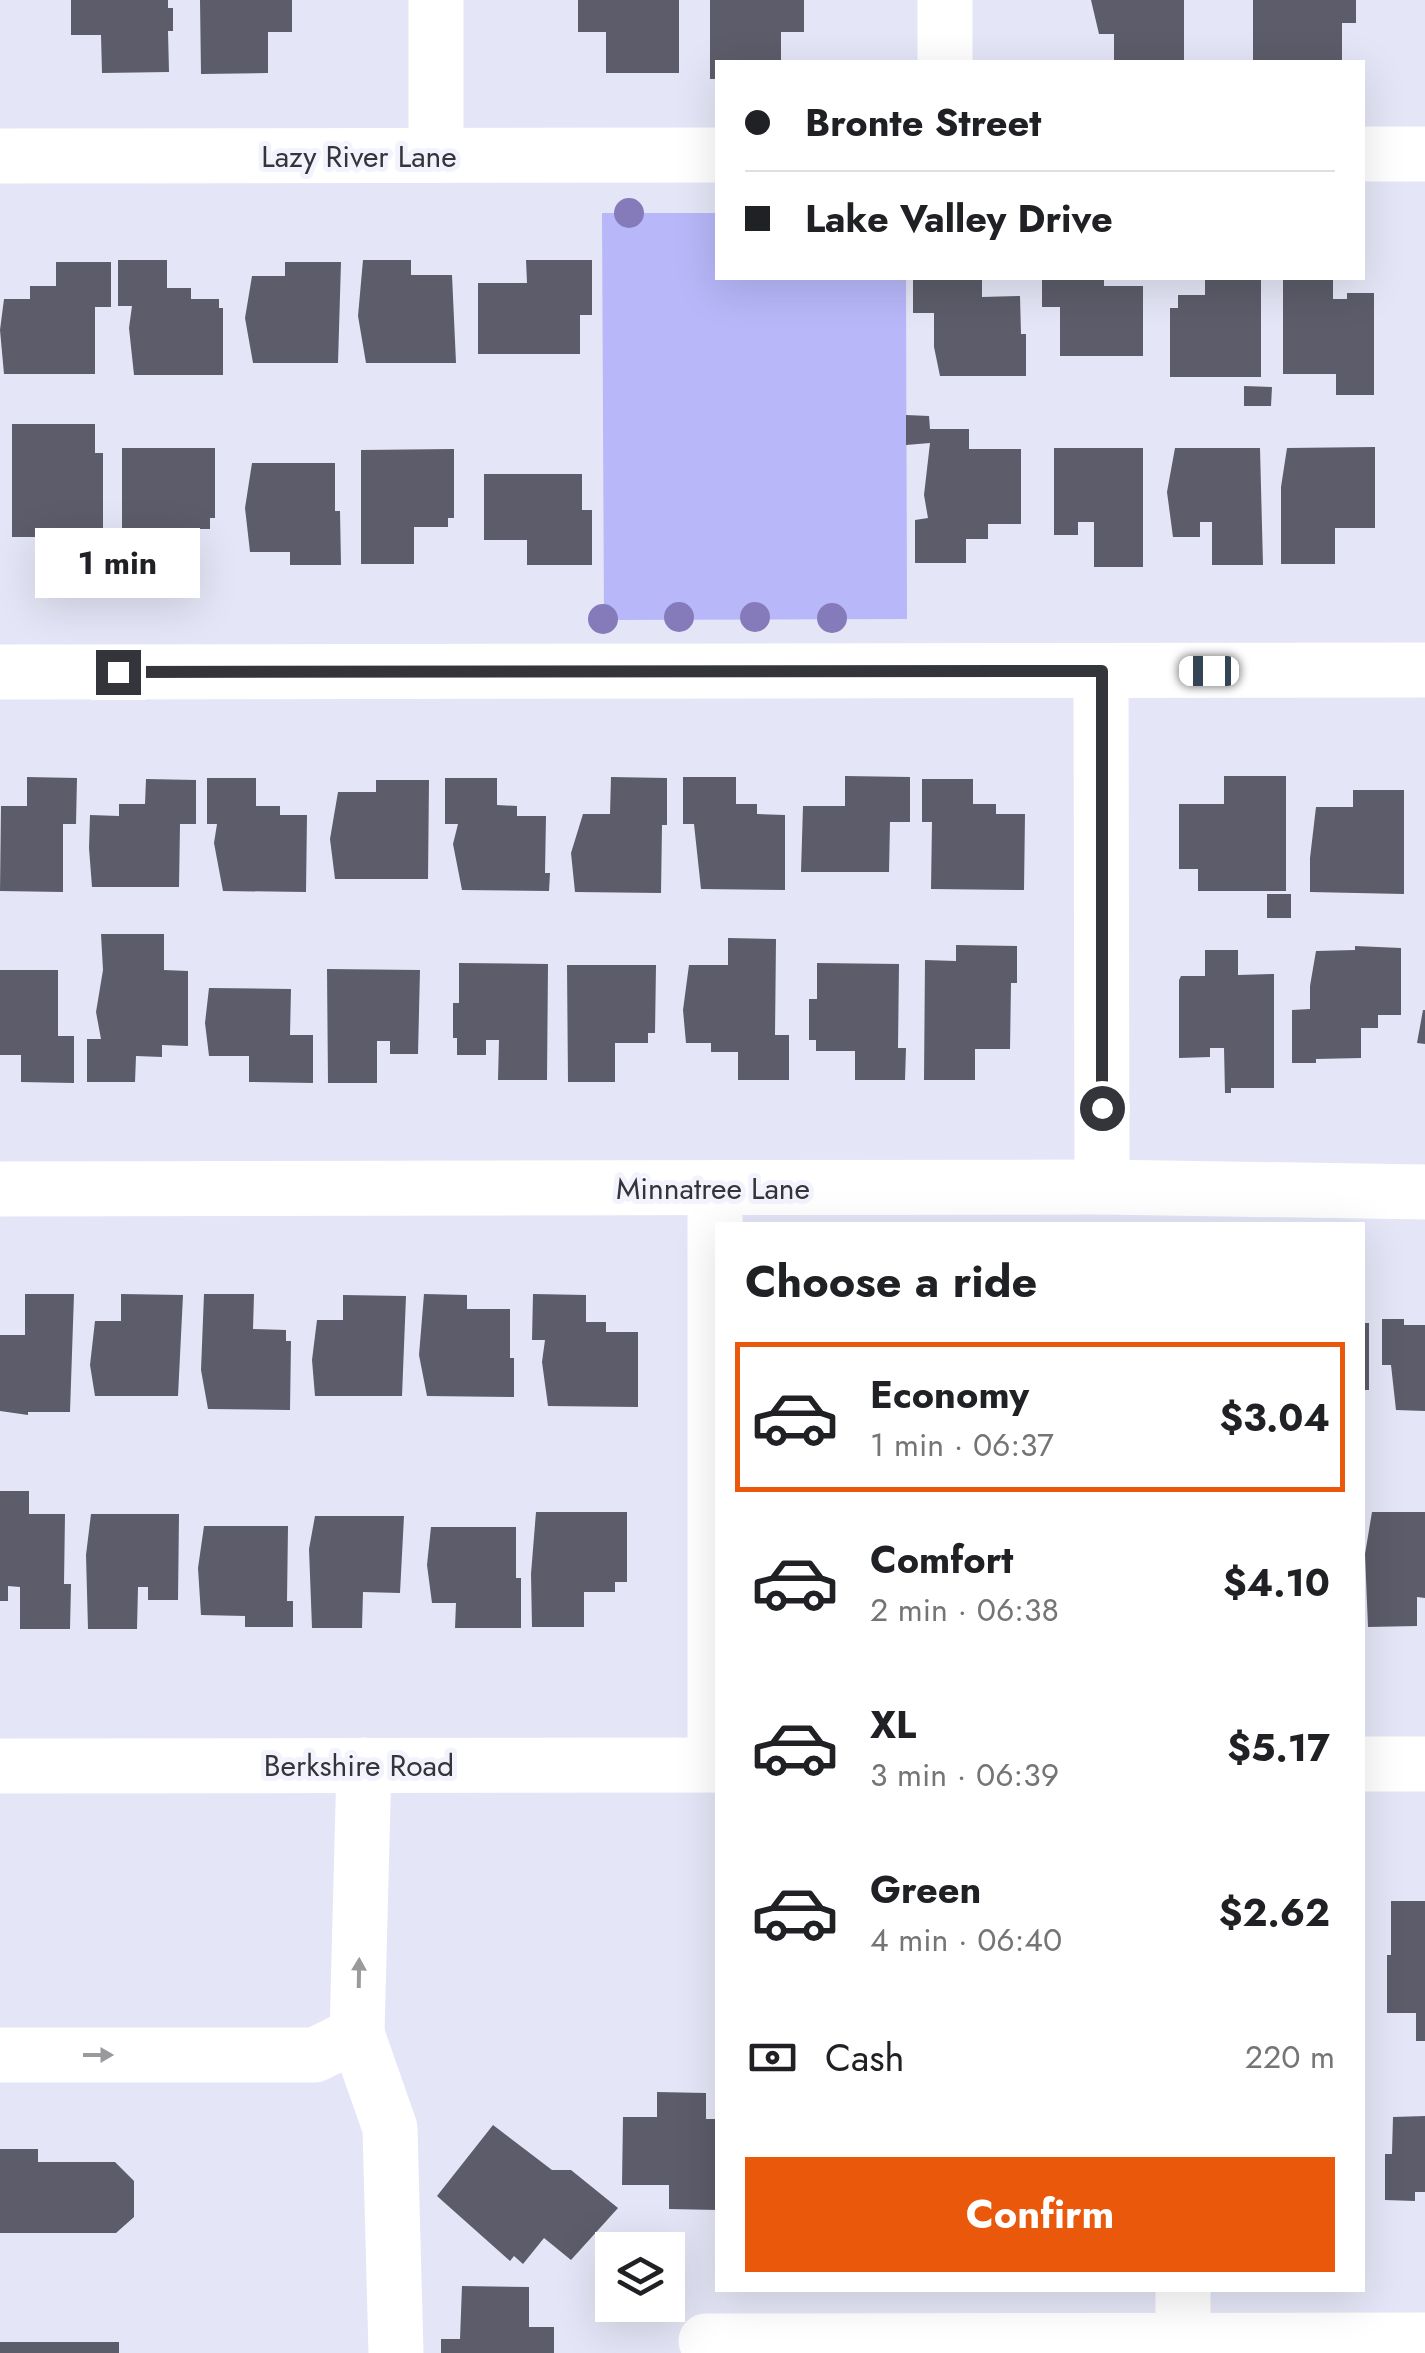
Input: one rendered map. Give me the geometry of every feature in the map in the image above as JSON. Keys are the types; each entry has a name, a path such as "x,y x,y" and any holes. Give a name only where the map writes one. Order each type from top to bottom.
{"street":[{"path":"436,0 436,156"},
{"path":"945,0 945,60"},
{"path":"1365,154 1425,154"},
{"name":"Lazy River Lane","path":"0,156 715,155"},
{"path":"0,672 1425,670"},
{"path":"1102,671 1102,1188"},
{"path":"715,1188 715,1222"},
{"name":"Minnatree Lane","path":"0,1190 1102,1188 1425,1192"},
{"name":"Berkshire Road","path":"0,1766 715,1764"},
{"path":"1365,1764 1425,1764"},
{"path":"364,1765 357,2034 390,2128 396,2353"},
{"path":"0,2054 314,2054 357,2034"},
{"path":"706,2341 1183,2328 1425,2340"}],"shaded area":[{"path":"602,213 715,213 715,280 906,280 907,619 604,620"}],"building":[{"path":"71,0 168,0 168,8 173,8 173,31 168,31 169,72 102,73 101,35 71,35"},
{"path":"200,0 292,0 292,32 268,32 268,73 201,74"},
{"path":"578,0 679,0 679,73 606,73 606,32 578,32"},
{"path":"710,0 804,0 804,32 781,32 781,60 715,60 715,79 710,79"},
{"path":"1091,0 1184,0 1184,60 1114,60 1114,34 1099,34"},
{"path":"1253,0 1356,0 1356,23 1342,23 1342,60 1253,60"},
{"path":"118,260 167,260 167,288 191,288 191,299 219,299 219,308 223,308 223,375 134,375 129,328 132,306 118,306"},
{"path":"363,260 411,260 411,275 452,275 456,363 366,363 358,316"},
{"path":"526,260 592,260 592,315 580,315 580,354 478,354 478,283 527,283"},
{"path":"56,262 111,262 111,307 95,307 95,374 4,374 0,330 4,299 30,299 30,286 56,286"},
{"path":"285,262 341,262 338,363 253,363 245,318 252,276 285,276"},
{"path":"913,280 982,280 982,297 1020,296 1021,334 1026,334 1026,376 940,376 934,347 934,313 913,313"},
{"path":"1042,280 1104,280 1104,286 1143,286 1143,356 1060,356 1060,307 1042,307"},
{"path":"1205,280 1261,280 1261,377 1170,377 1170,308 1178,308 1178,295 1205,295"},
{"path":"1283,280 1333,280 1333,299 1347,299 1347,293 1374,293 1374,395 1336,395 1336,374 1283,374"},
{"path":"1244,386 1272,387 1271,406 1244,406"},
{"path":"906,415 929,416 930,429 969,429 969,449 1021,449 1021,524 988,524 988,539 966,539 966,563 915,563 915,520 928,518 924,495 930,443 906,445"},
{"path":"12,424 95,424 95,453 103,453 103,565 50,565 50,537 12,537"},
{"path":"1375,447 1375,528 1335,528 1335,564 1281,564 1281,487 1287,448"},
{"path":"122,448 215,448 215,518 210,518 210,529 175,529 175,564 122,564"},
{"path":"1054,448 1143,448 1143,567 1094,567 1094,522 1078,522 1078,535 1054,535"},
{"path":"1175,448 1260,448 1263,565 1212,565 1212,522 1200,522 1200,537 1173,537 1167,492"},
{"path":"454,449 454,518 448,518 448,527 414,527 414,564 361,564 361,450"},
{"path":"252,463 335,463 341,565 290,565 290,552 250,552 245,508"},
{"path":"484,474 582,474 582,510 592,510 592,565 527,565 527,540 484,540"},
{"path":"845,776 910,777 910,822 890,822 889,872 801,872 803,806 845,806"},
{"path":"1224,776 1286,776 1286,891 1198,891 1198,869 1179,869 1179,804 1224,804"},
{"path":"27,777 77,778 76,824 63,824 63,892 0,891 1,806 27,806"},
{"path":"611,777 667,778 661,893 575,892 571,853 583,814 610,814"},
{"path":"683,777 736,777 736,804 757,804 757,814 785,815 785,890 701,889 694,824 683,824"},
{"path":"207,778 256,778 256,806 280,806 280,815 307,815 306,892 223,891 214,843 217,824 207,824"},
{"path":"445,778 497,778 497,805 517,806 517,816 546,816 545,873 550,873 549,891 462,890 453,844 458,824 445,824"},
{"path":"146,779 196,780 196,824 180,824 179,887 92,887 90,815 119,816 119,804 145,804"},
{"path":"922,779 973,779 973,804 996,804 996,814 1025,814 1024,890 931,889 932,822 922,822"},
{"path":"376,780 429,780 428,879 335,879 330,839 338,792 376,792"},
{"path":"1353,790 1404,790 1404,894 1310,892 1316,807 1353,807"},
{"path":"1267,894 1291,894 1291,918 1267,918"},
{"path":"101,934 164,934 164,970 188,971 188,1046 162,1045 162,1057 136,1056 135,1082 87,1082 87,1039 101,1039 96,1012 103,970"},
{"path":"728,938 776,939 775,1035 789,1035 789,1080 738,1080 738,1052 711,1052 711,1043 686,1043 683,1010 689,965 728,965"},
{"path":"956,945 1017,946 1017,983 1011,983 1010,1049 975,1049 975,1080 924,1080 925,960 956,961"},
{"path":"1355,946 1401,948 1401,1015 1378,1015 1378,1028 1361,1028 1361,1058 1292,1063 1292,1010 1310,1009 1316,951 1355,950"},
{"path":"1205,950 1238,950 1238,975 1274,974 1274,1088 1231,1088 1231,1093 1225,1093 1224,1048 1210,1048 1210,1057 1179,1058 1179,980 1181,976 1205,976"},
{"path":"459,963 548,964 547,1080 498,1080 499,1040 486,1040 486,1055 457,1055 453,1003 459,1003"},
{"path":"817,963 899,964 898,1048 906,1048 905,1080 855,1080 855,1051 816,1051 816,1040 809,1040 809,999 817,999"},
{"path":"567,965 656,965 655,1033 648,1033 648,1043 615,1043 615,1082 568,1082"},
{"path":"327,969 420,970 418,1054 390,1054 390,1041 377,1041 377,1083 328,1083"},
{"path":"0,970 58,970 58,1036 74,1036 74,1083 21,1082 21,1055 0,1055"},
{"path":"209,988 291,989 290,1035 313,1035 313,1083 249,1082 249,1056 209,1056 205,1023"},
{"path":"1425,1010 1425,1044 1417,1043"},
{"path":"25,1294 74,1294 70,1412 28,1415 0,1411 0,1335 25,1335"},
{"path":"121,1294 183,1295 178,1396 95,1396 90,1365 95,1321 121,1321"},
{"path":"204,1294 254,1294 253,1329 286,1330 286,1341 291,1341 290,1410 208,1409 201,1370"},
{"path":"424,1294 467,1295 467,1309 510,1309 514,1397 427,1396 419,1355"},
{"path":"533,1294 586,1295 586,1322 606,1322 606,1332 638,1332 638,1407 548,1406 542,1362 545,1340 532,1340"},
{"path":"343,1295 406,1296 402,1396 315,1396 312,1360 317,1320 343,1320"},
{"path":"1382,1319 1404,1319 1404,1325 1425,1325 1425,1411 1396,1410 1391,1365 1382,1365"},
{"path":"1365,1323 1369,1323 1369,1390 1365,1390"},
{"path":"0,1491 29,1491 29,1514 65,1514 64,1584 71,1584 70,1629 20,1629 20,1587 8,1586 8,1601 0,1601"},
{"path":"536,1512 627,1512 627,1582 615,1582 615,1592 584,1592 584,1627 532,1627"},
{"path":"1372,1512 1425,1512 1425,1598 1417,1597 1417,1626 1368,1627 1365,1554"},
{"path":"91,1514 179,1514 178,1600 148,1600 148,1587 138,1587 137,1629 88,1629 86,1555"},
{"path":"315,1516 404,1516 400,1593 363,1592 362,1628 312,1628 309,1549"},
{"path":"204,1526 288,1526 287,1601 293,1601 293,1627 245,1627 245,1616 201,1615 198,1568"},
{"path":"431,1527 516,1527 521,1628 455,1628 456,1603 432,1603 427,1565"},
{"path":"1391,1901 1425,1901 1425,2041 1416,2041 1416,2013 1387,2013"},
{"path":"657,2092 706,2093 706,2119 715,2119 715,2210 669,2209 669,2185 622,2185 623,2117 657,2117"},
{"path":"1425,2116 1425,2192 1415,2192 1415,2201 1385,2200 1385,2154 1392,2154 1393,2117"},
{"path":"493,2125 552,2170 571,2170 618,2208 571,2260 544,2238 523,2264 514,2256 510,2261 437,2196"},
{"path":"0,2149 38,2149 38,2162 115,2162 134,2181 134,2217 116,2233 0,2233"},
{"path":"462,2286 529,2287 529,2327 554,2327 554,2353 441,2353 441,2339 460,2339"},
{"path":"0,2342 119,2342 119,2353 0,2353"}],"route":[{"path":"118,672 1102,671 1102,1108"}]}
